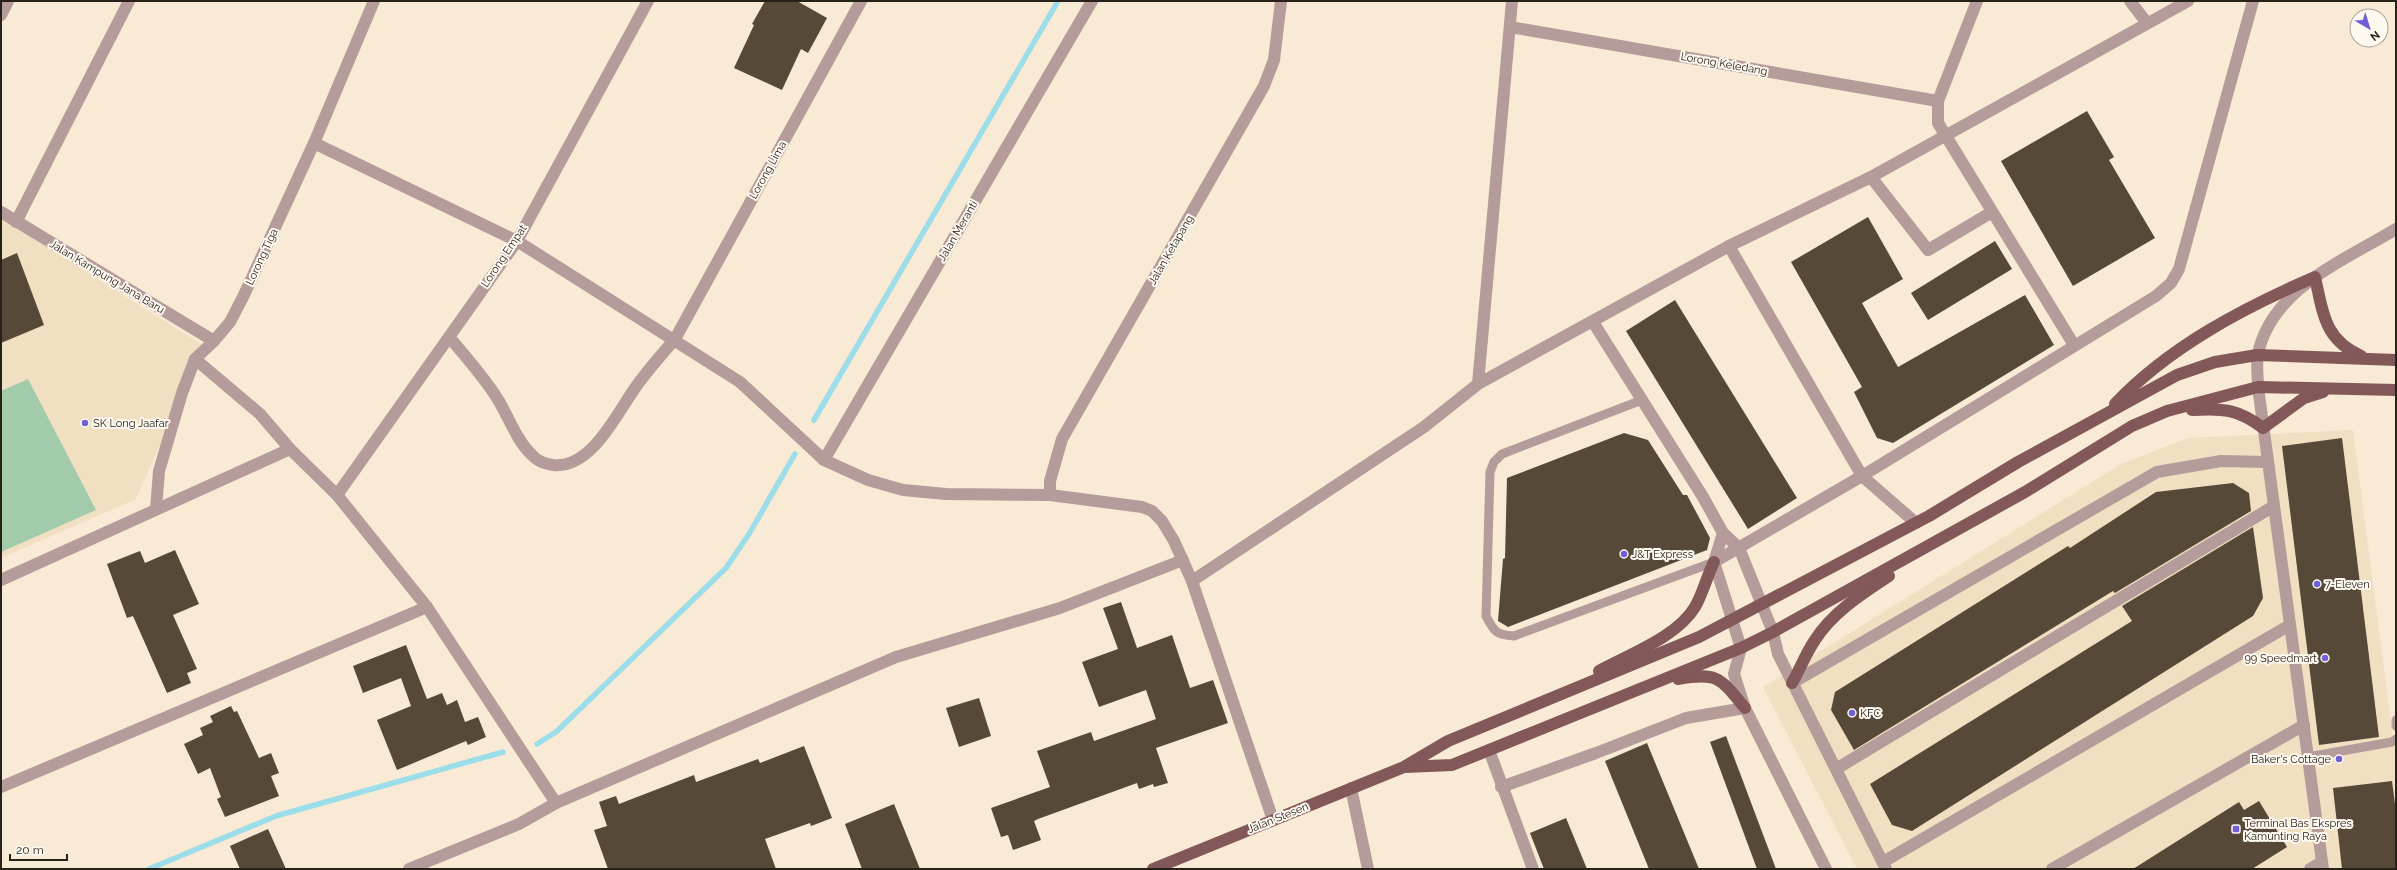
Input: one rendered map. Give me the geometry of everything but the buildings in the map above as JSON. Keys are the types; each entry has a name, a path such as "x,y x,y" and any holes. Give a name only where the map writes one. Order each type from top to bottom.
{"main road":[{"path":"2105,415 2138,380 2186,347 2268,298 2315,277 2323,316 2333,338 2345,349 2366,358"},
{"path":"1404,767 1448,741 1547,699 1699,638 1730,620 1916,523 2018,462 2177,375 2215,362 2257,355 2396,360"},
{"path":"1404,767 1452,765 1741,648 1773,632 2025,492 2132,426 2167,411 2258,387 2396,390"},
{"path":"2167,411 2222,408 2247,416 2263,428 2304,398 2332,389"},
{"path":"1792,683 1815,640 1827,625 1853,599 1965,525"},
{"path":"1547,699 1670,633 1684,621 1699,599 1714,562"},
{"path":"1657,683 1701,675 1712,676 1723,682 1745,708"},
{"name":"Jalan Stesen","path":"1159,868 1272,820 1404,767"}],"street":[{"path":"1,14 8,1"},
{"path":"16,222 129,1"},
{"name":"Lorong Tiga","path":"156,508 159,471 182,393 195,359 214,341 230,322 243,297 314,143 374,1"},
{"name":"Lorong Empat","path":"337,495 517,241 648,1"},
{"name":"Lorong Lima","path":"449,337 478,371 497,398 519,440 532,456 546,464 562,466 580,459 594,447 645,374 675,339 861,1"},
{"name":"Jalan Meranti","path":"824,460 1092,1"},
{"name":"Jalan Ketapang","path":"1050,495 1050,481 1062,439 1264,86 1274,60 1281,1"},
{"path":"1478,384 1512,1"},
{"path":"1977,1 1938,101 1938,123 2074,345"},
{"path":"2130,1 2147,23"},
{"path":"1192,582 1424,427 1478,384 1729,246 1872,177 2188,1"},
{"path":"1714,562 1862,476 2156,296 2171,283 2178,269 2253,1"},
{"name":"Lorong Keledang","path":"1510,27 1938,101"},
{"path":"314,143 517,241 675,339 740,382 824,460 868,480 903,490 946,494 1050,495 1142,507 1152,511 1162,520 1174,541 1192,582 1272,820"},
{"path":"1872,177 1928,250 1992,212"},
{"name":"Jalan Kampung Jana Baru","path":"1,212 214,341"},
{"path":"2310,869 2323,865 2263,428 2258,387 2257,355 2268,324 2281,307 2315,277 2396,230"},
{"path":"1729,246 1862,476 1916,523"},
{"path":"1593,322 1703,497 1723,534 1739,548 1773,632 1778,654 1885,866 2290,625"},
{"path":"195,359 260,414 290,449 337,495 427,607 556,803"},
{"path":"1,580 156,508 290,449"},
{"path":"1792,683 2157,472 2221,461 2268,462"},
{"path":"1836,769 2274,506"},
{"path":"1723,534 1714,562 1730,620 1741,648 1734,674 1745,708 1826,869"},
{"path":"409,869 519,824 556,803 896,657 1060,608 1183,560"},
{"path":"1,787 427,607"},
{"path":"1501,787 1596,753 1686,718 1745,708"},
{"path":"2052,869 2304,725"},
{"path":"1489,750 1501,787 1533,869"},
{"path":"1351,788 1368,869"}],"lane":[{"path":"1642,400 1502,454 1494,462 1490,472 1486,616 1492,628 1500,636 1514,636 1714,562"},
{"path":"2396,720 2396,726"},
{"path":"2308,757 2392,742 2396,739"}],"shaded area":[{"name":"SK Long Jaafar","path":"1,218 204,346 136,499 1,558"},
{"path":"2353,430 2396,761 2396,869 1857,869 1763,687 2121,464 2188,438"}],"green space":[{"path":"28,379 96,510 1,552 1,391"}],"waterway":[{"path":"814,420 1058,1"},
{"path":"537,744 556,732 726,568 749,534 795,454"},
{"path":"149,869 276,816 503,752"}],"place":[{"name":"SK Long Jaafar","path":"85,423"},
{"name":"J&T Express","path":"1624,554"},
{"name":"7-Eleven","path":"2317,584"},
{"name":"99 Speedmart","path":"2325,658"},
{"name":"KFC","path":"1852,713"},
{"name":"Baker's Cottage","path":"2339,759"},
{"name":"Terminal Bas Ekspres Kamunting Raya","path":"2236,829"}]}
